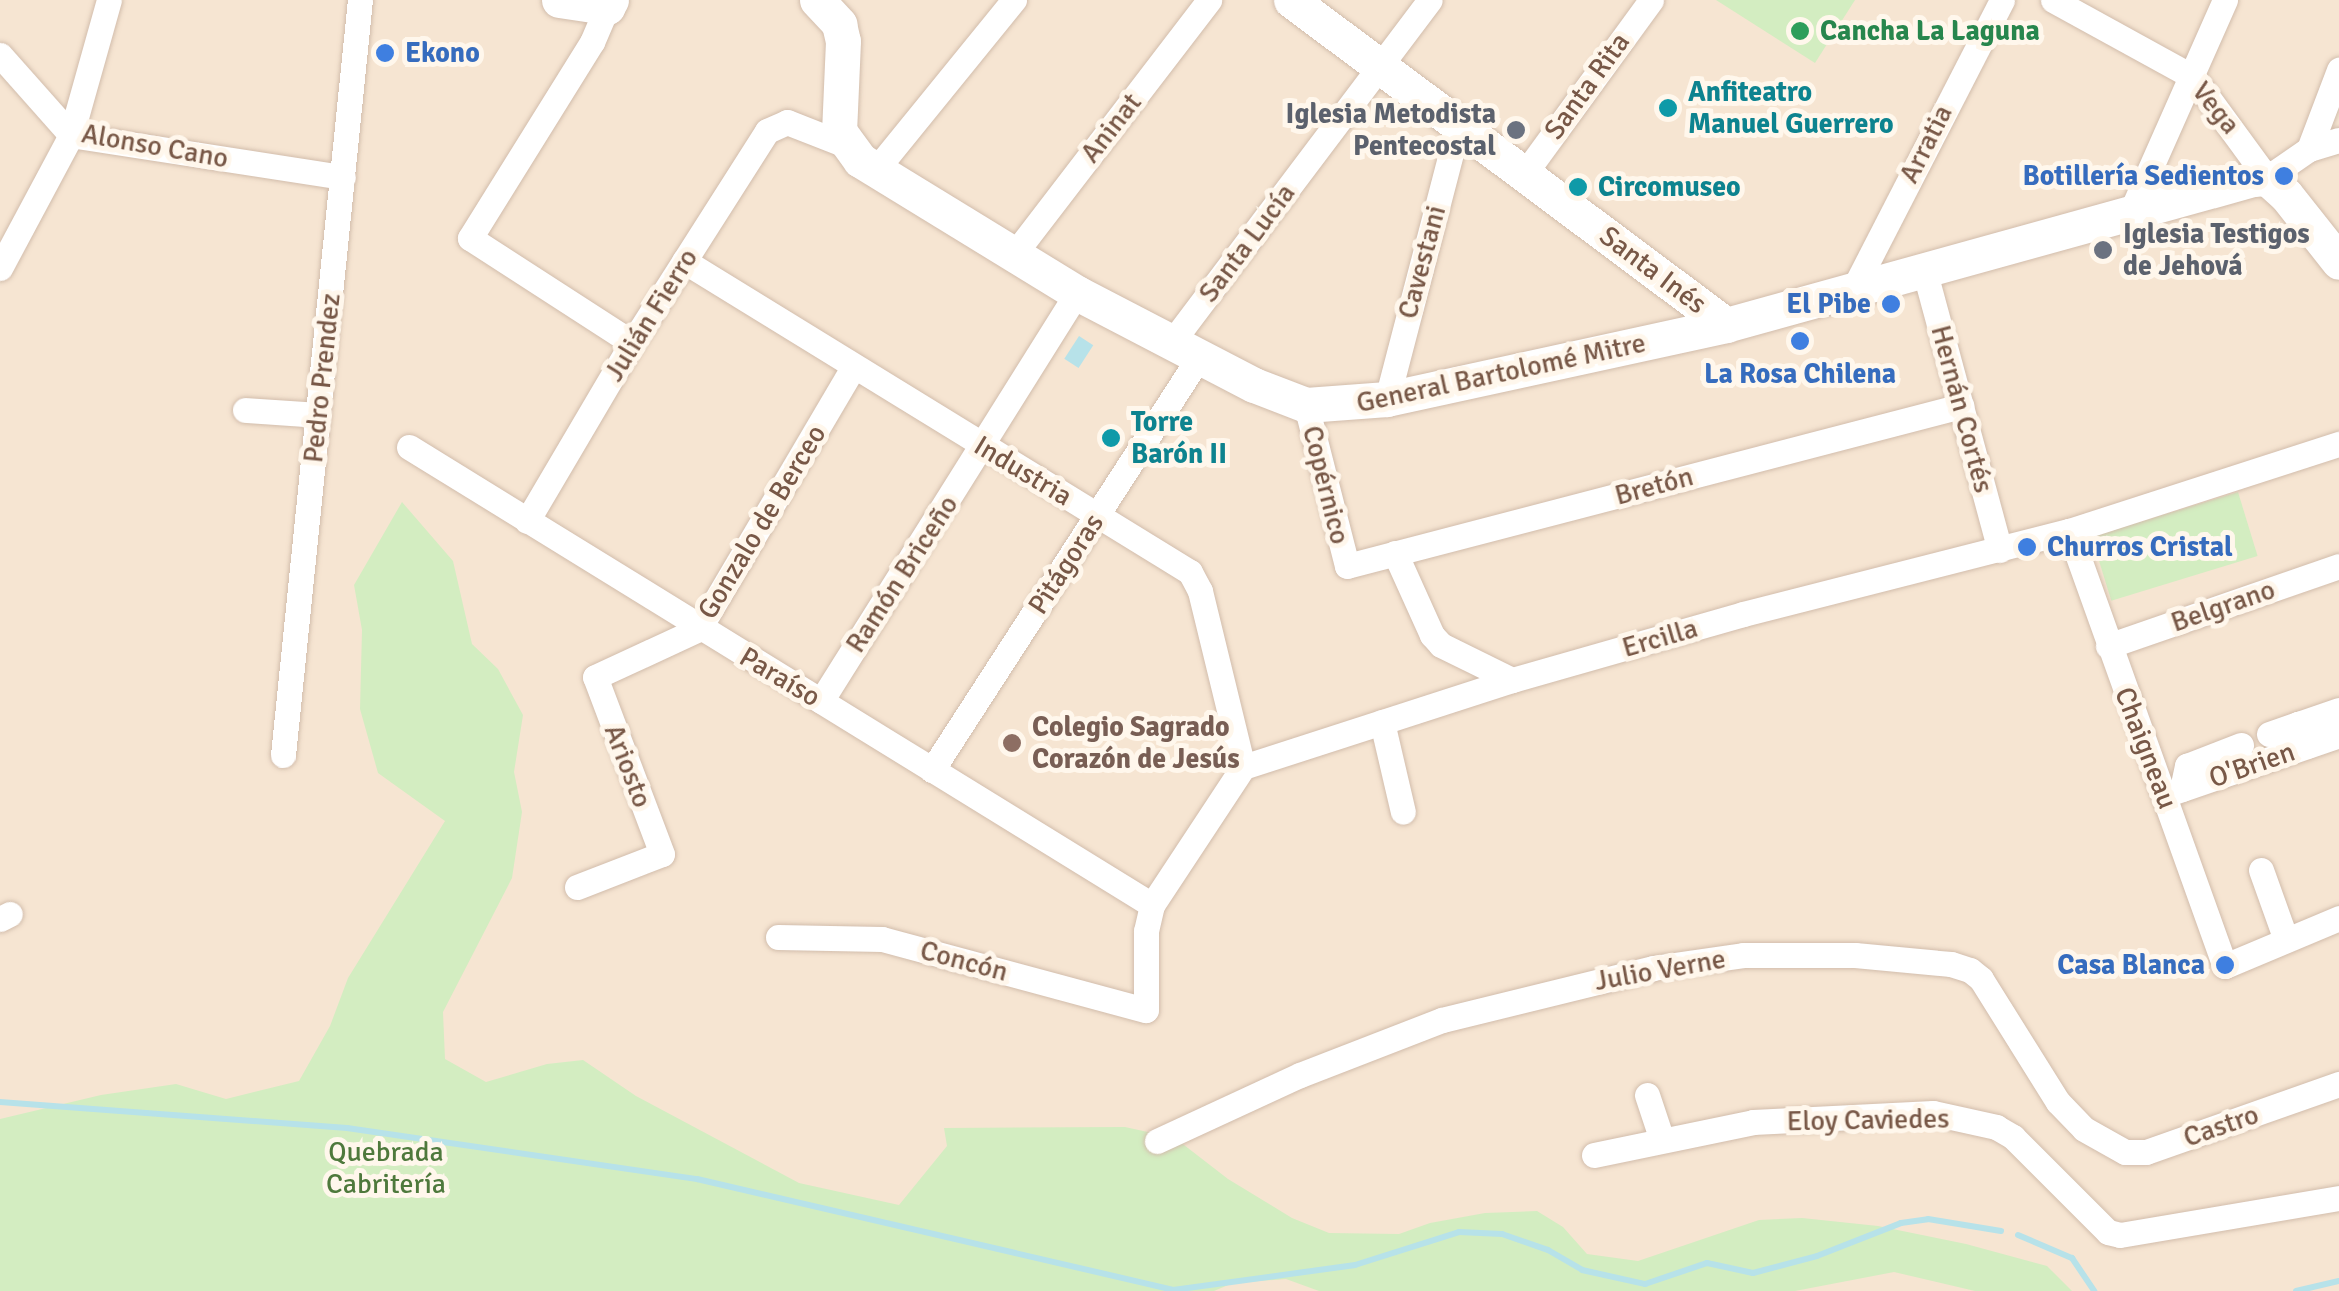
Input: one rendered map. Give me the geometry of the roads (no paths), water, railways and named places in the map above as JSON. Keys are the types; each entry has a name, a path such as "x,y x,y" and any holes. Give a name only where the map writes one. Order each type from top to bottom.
{"street":[{"path":"0,268 71,135 109,0"},
{"name":"Pedro Prendez","path":"282,755 360,0"},
{"path":"559,0 609,4 592,42 470,238 632,343"},
{"path":"816,0 839,24 843,41 838,117 848,146"},
{"path":"874,172 1014,0"},
{"name":"Aninat","path":"1012,256 1209,0"},
{"name":"Santa Inés","path":"1291,0 1726,325"},
{"name":"Santa Lucía","path":"1185,350 1430,0"},
{"name":"Santa Rita","path":"1525,174 1650,0"},
{"name":"Arratia","path":"1853,290 2002,0"},
{"name":"Vega","path":"2053,0 2193,77 2267,178 2339,262"},
{"path":"2131,212 2225,0"},
{"name":"Alonso Cano","path":"0,55 71,135 343,177"},
{"path":"2308,149 2339,70"},
{"name":"General Bartolomé Mitre","path":"788,122 848,146 874,172 1077,293 1185,350 1306,404 1344,405 1387,398 1726,325 2267,178"},
{"name":"Julián Fierro","path":"527,521 632,343 768,131 788,122"},
{"name":"Cavestani","path":"1387,398 1458,126"},
{"path":"2267,178 2308,149 2339,140"},
{"name":"Industria","path":"684,262 1197,580 1243,767"},
{"name":"Hernán Cortés","path":"1924,269 2000,550"},
{"name":"Ramón Briceño","path":"820,701 1077,293"},
{"name":"Pitágoras","path":"932,770 1098,516 1185,350"},
{"name":"Gonzalo de Berceo","path":"595,677 699,629 854,368"},
{"name":"Copérnico","path":"1306,404 1347,566"},
{"name":"Bretón","path":"1347,566 1961,406"},
{"path":"244,410 318,415"},
{"name":"Ercilla","path":"1243,767 1512,680 1743,614 2069,531 2339,444"},
{"name":"Paraíso","path":"409,446 699,629 1152,905"},
{"name":"Chaigneau","path":"2069,531 2108,646 2173,792 2225,966 2286,940"},
{"name":"Copérnico","path":"1395,553 1432,636 1441,645 1512,680"},
{"name":"Belgrano","path":"2108,646 2339,566"},
{"name":"Ariosto","path":"577,887 662,854 595,677"},
{"path":"2269,734 2303,735 2339,710"},
{"path":"1382,722 1403,812"},
{"name":"O'Brien","path":"2173,792 2303,735 2339,735"},
{"path":"2173,792 2187,766 2241,744"},
{"path":"1152,905 1243,767"},
{"path":"2261,870 2286,940 2339,918"},
{"name":"Concón","path":"778,937 882,939 1146,1010 1146,931 1152,905"},
{"name":"Julio Verne","path":"1157,1141 1300,1076 1442,1020 1653,968 1743,955 1856,955 1951,964 1970,970 1981,979 2058,1102 2102,1142"},
{"name":"Castro","path":"2102,1142 2124,1152 2146,1152 2339,1084"},
{"path":"1646,1095 1661,1138"},
{"name":"Eloy Caviedes","path":"1594,1155 1661,1138 1753,1122 1870,1120 1924,1113 1959,1116 2013,1137 2108,1232 2120,1234 2339,1198"}],"water":[{"path":"1079,336 1093,345 1079,368 1064,359"}],"waterway":[{"name":"Quebrada Cabritería","path":"0,1102 347,1128 697,1179 1173,1290 1355,1265 1459,1232 1502,1234 1548,1250 1582,1270 1645,1284 1707,1263 1753,1273 1817,1256 1901,1223 1928,1219 2001,1231"},
{"path":"2018,1235 2072,1258 2094,1291"},
{"path":"2296,1291 2339,1281"}],"place":[{"name":"Cancha La Laguna","path":"1800,31"},
{"name":"Ekono","path":"385,53"},
{"name":"Anfiteatro Manuel Guerrero","path":"1668,108"},
{"name":"Iglesia Metodista Pentecostal","path":"1516,130"},
{"name":"Botillería Sedientos","path":"2284,176"},
{"name":"Circomuseo","path":"1578,187"},
{"name":"Iglesia Testigos de Jehová","path":"2103,250"},
{"name":"El Pibe","path":"1891,304"},
{"name":"La Rosa Chilena","path":"1800,341"},
{"name":"Torre Barón II","path":"1111,438"},
{"name":"Churros Cristal","path":"2027,547"},
{"name":"Colegio Sagrado Corazón de Jesús","path":"1012,743"},
{"name":"Casa Blanca","path":"2225,965"}]}
